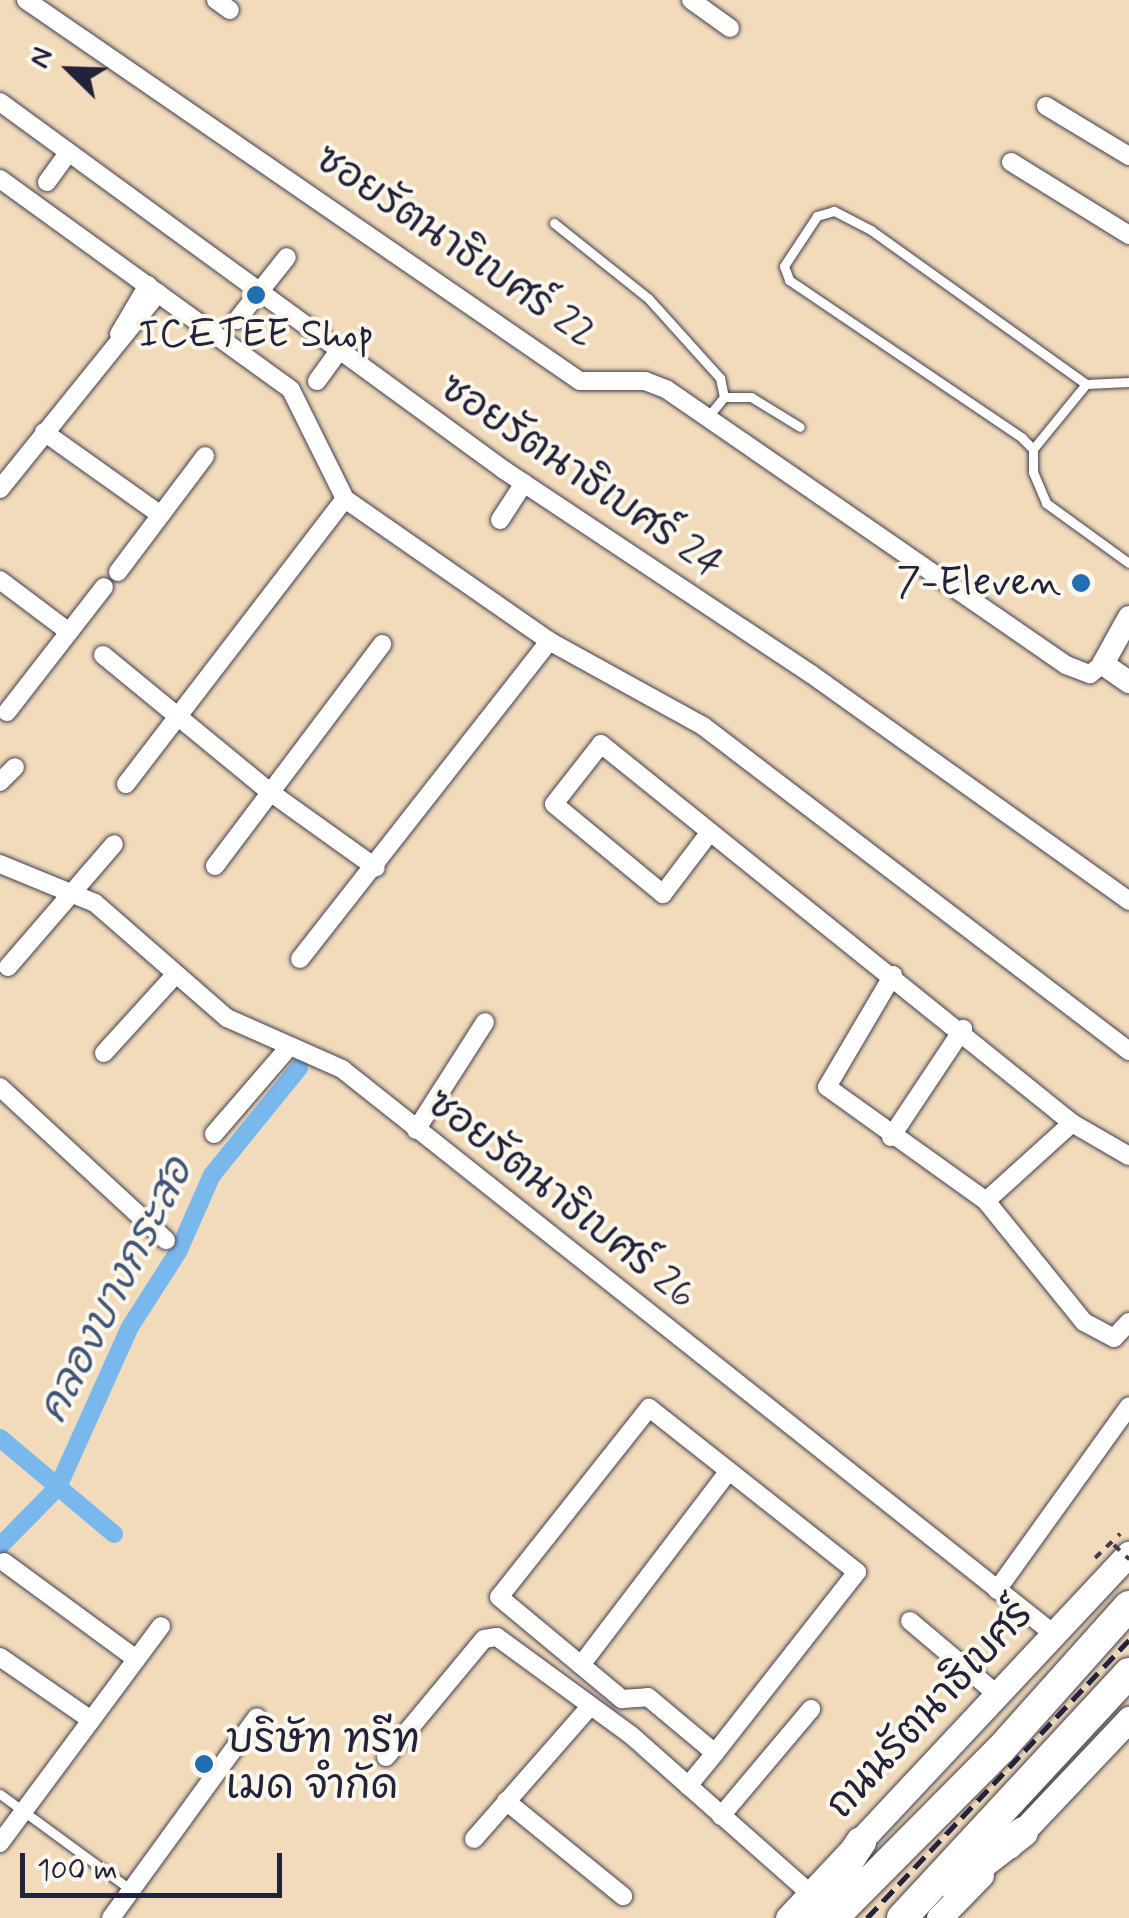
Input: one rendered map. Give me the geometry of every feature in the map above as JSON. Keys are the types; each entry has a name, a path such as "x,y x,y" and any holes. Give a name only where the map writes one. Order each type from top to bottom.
{"main road":[{"name":"ถนนรัตนาธิเบศร์","path":"861,1842 1055,1635 1124,1553"},
{"name":"ถนนรัตนาธิเบศร์","path":"833,1918 1001,1749 1129,1606"},
{"path":"902,1918 1129,1674"},
{"path":"939,1918 1129,1718"},
{"path":"910,1918 1023,1832"},
{"path":"788,1918 812,1906 861,1842"}],"street":[{"name":"ซอยรัตนาธิเบศร์ 22","path":"26,0 580,381 654,383 1066,666 1090,674 1103,664"},
{"path":"691,0 730,28"},
{"name":"ซอยรัตนาธิเบศร์ 24","path":"0,102 338,352 524,483 811,674 1129,901"},
{"path":"1046,106 1129,156"},
{"path":"47,182 68,154"},
{"path":"1011,162 1129,235"},
{"path":"0,180 291,390 345,499 549,641 703,726 1129,1051"},
{"path":"237,320 287,257"},
{"path":"0,489 153,289"},
{"path":"317,382 338,352"},
{"path":"44,432 162,515"},
{"path":"118,572 204,456"},
{"path":"500,520 524,483"},
{"path":"126,784 182,717 345,499"},
{"path":"0,580 69,632"},
{"path":"7,712 104,587"},
{"path":"1129,617 1103,664 1129,682"},
{"path":"300,959 376,868 549,641"},
{"path":"215,866 382,644"},
{"path":"103,655 270,792 376,868"},
{"path":"710,832 663,894 554,804 601,744 964,1029 1072,1122 1129,1156"},
{"path":"0,782 15,767"},
{"path":"8,968 114,844"},
{"name":"ซอยรัตนาธิเบศร์ 26","path":"0,864 75,892 227,1018 342,1069 1055,1635"},
{"path":"104,1053 174,976"},
{"path":"893,976 827,1086 891,1138 986,1201 1084,1322 1114,1338 1129,1322"},
{"path":"416,1130 484,1022"},
{"path":"891,1138 964,1029"},
{"path":"214,1134 290,1046"},
{"path":"0,1087 166,1240"},
{"path":"986,1201 1072,1122"},
{"path":"997,1590 1129,1406"},
{"path":"688,1786 857,1572 649,1408 499,1597 622,1699 648,1697 714,1753"},
{"path":"581,1664 730,1471"},
{"path":"4,1562 136,1658"},
{"path":"910,1620 999,1696"},
{"path":"0,1843 161,1626"},
{"path":"386,1757 490,1636 588,1710 631,1735 812,1906"},
{"path":"0,1657 91,1720"},
{"path":"474,1839 588,1710"},
{"path":"721,1816 811,1710"},
{"path":"112,1918 257,1717"},
{"path":"506,1802 623,1896"}],"lane":[{"path":"1033,449 789,280 784,266 818,216 834,211 872,230 1086,384 1129,382"},
{"path":"554,223 648,298 720,378 724,397"},
{"path":"1086,384 1033,449 1034,472 1046,503 1129,564"},
{"path":"707,418 724,397 752,396 800,427"},
{"path":"0,1794 132,1891"}],"waterway":[{"name":"คลองบางกระสอ","path":"0,1546 58,1487 130,1327 178,1252 212,1175 299,1068"},
{"name":"คลองบางกระสอ","path":"0,1438 114,1534"}],"railway":[{"path":"867,1918 1129,1640"}],"place":[{"name":"ICETEE Shop","path":"256,295"},
{"name":"7-Eleven","path":"1081,583"},
{"name":"บริษัท ทรีท เมด จำกัด","path":"204,1764"}]}
